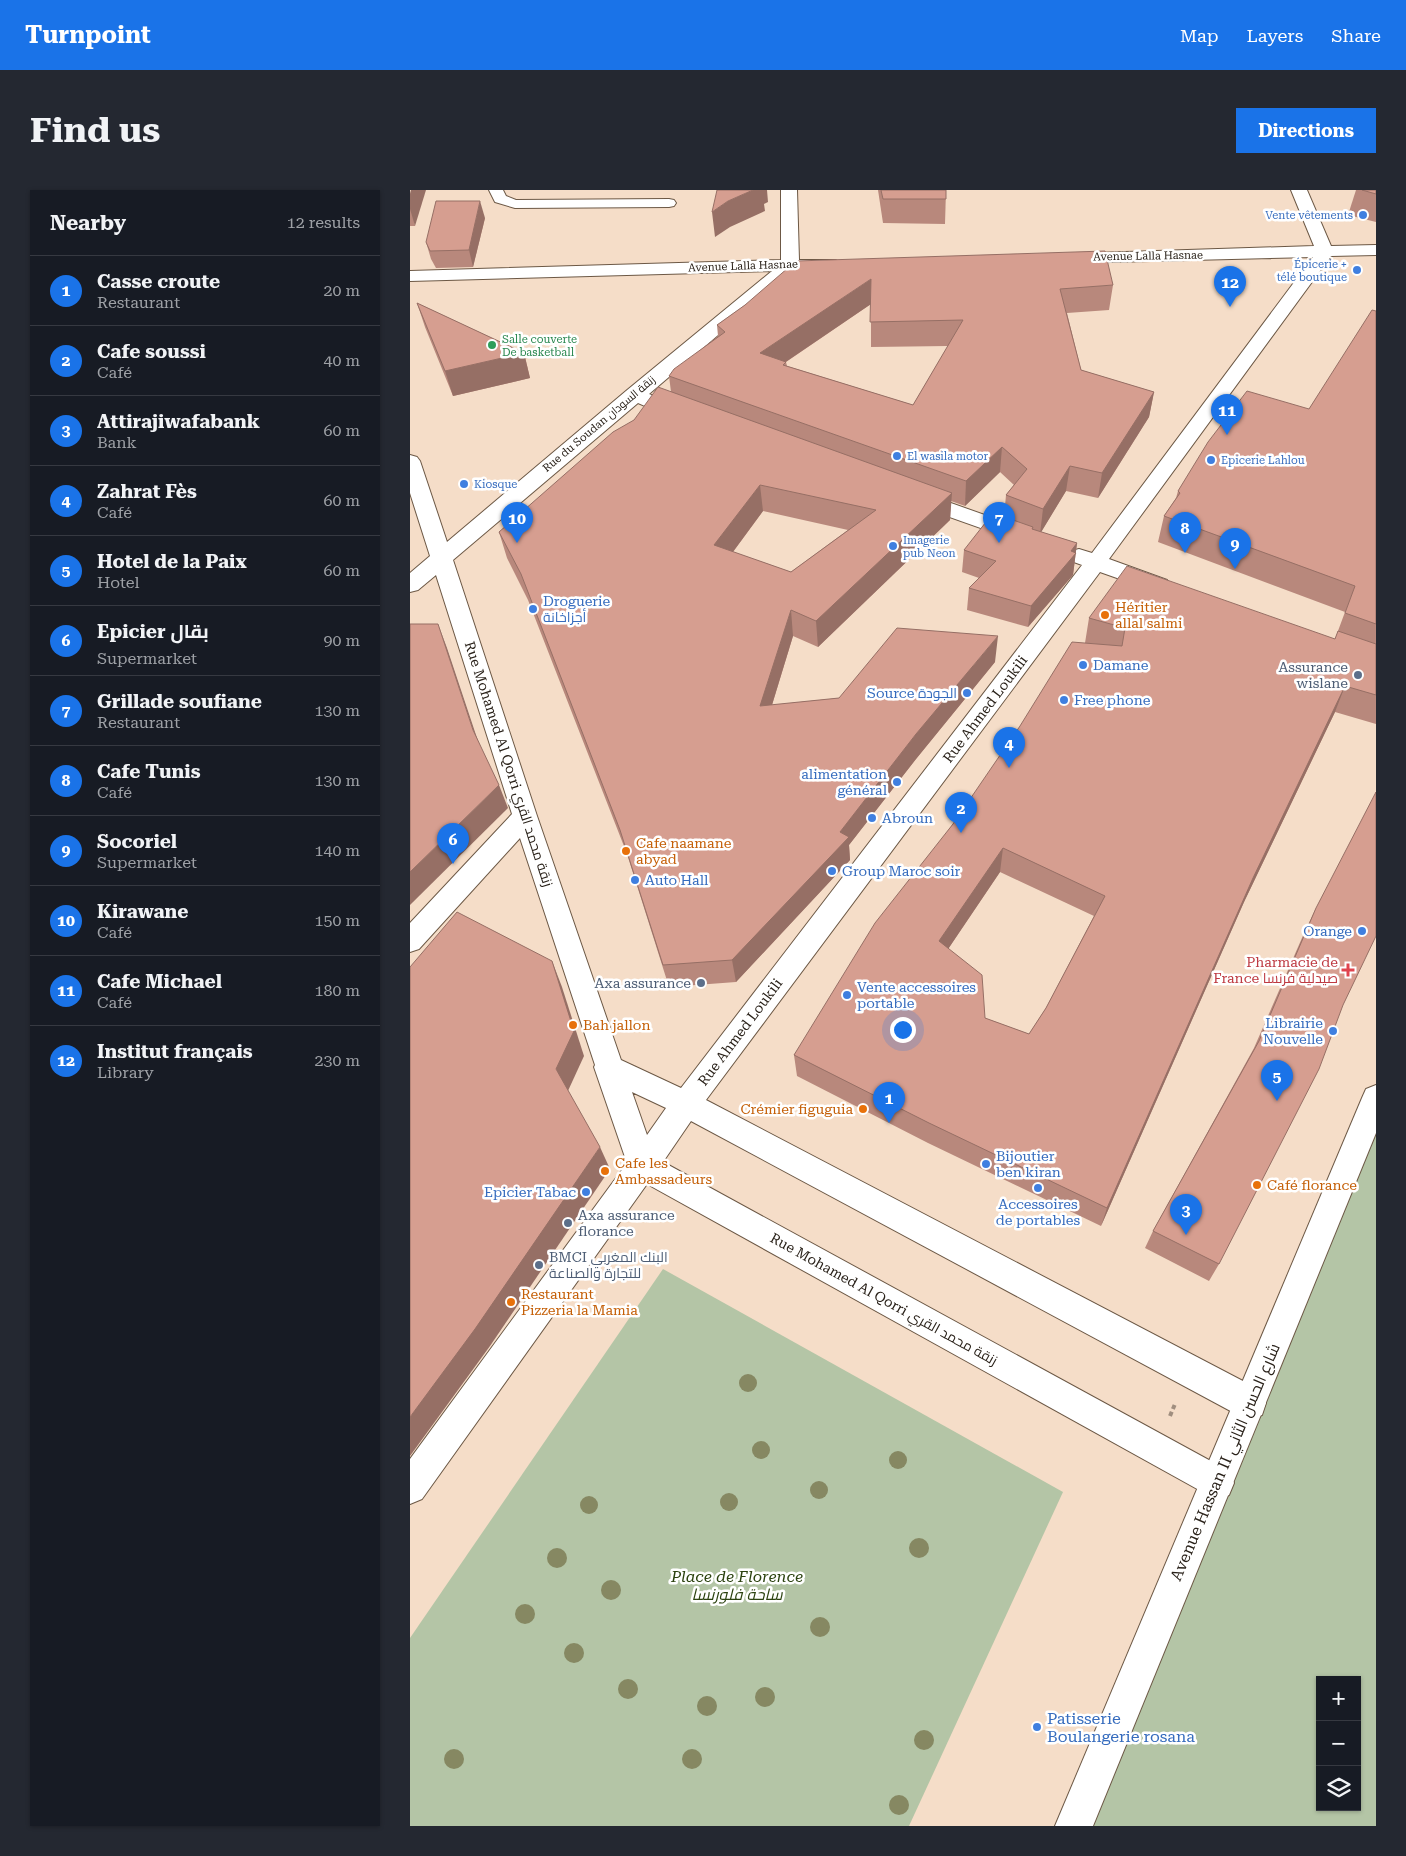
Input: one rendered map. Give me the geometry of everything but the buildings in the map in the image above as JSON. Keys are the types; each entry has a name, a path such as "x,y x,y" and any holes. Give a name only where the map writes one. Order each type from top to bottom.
{"street":[{"path":"789,190 790,265"},
{"path":"1299,190 1325,252"},
{"name":"Avenue Lalla Hasnae","path":"1058,258 1376,250"},
{"name":"Rue Ahmed Loukili","path":"410,1487 686,1104 1096,562 1325,252"},
{"name":"Avenue Lalla Hasnae","path":"410,276 850,263"},
{"name":"Rue du Soudan زنقة السودان","path":"410,585 442,556 790,265"},
{"path":"633,396 698,419"},
{"name":"Rue Mohamed Al Qorri زنقة محمد القري","path":"410,461 525,816 608,1067 643,1166 1217,1483"},
{"path":"902,492 1180,593"},
{"path":"410,941 525,816"},
{"path":"608,1067 686,1104 1250,1403"},
{"name":"Avenue Hassan II شارع الحسن الثاني","path":"1074,1826 1376,1098"}],"lane":[{"path":"496,190 500,199 515,204 669,203"}],"path":[{"path":"1155,1449 1190,1372"}],"green space":[{"path":"1376,1100 1376,1826 1086,1826"},
{"name":"Place de Florence ساحة فلورنسا","path":"663,1269 1063,1492 909,1826 410,1826 410,1638"}],"place":[{"name":"Vente vêtements","path":"1363,215"},
{"name":"Épicerie + télé boutique","path":"1357,270"},
{"name":"Institut français","path":"1230,307"},
{"name":"Salle couverte De basketball","path":"492,345"},
{"name":"Cafe Michael","path":"1227,435"},
{"name":"El wasila motor","path":"897,456"},
{"name":"Epicerie Lahlou","path":"1211,460"},
{"name":"Kiosque","path":"464,484"},
{"name":"Kirawane","path":"517,543"},
{"name":"Grillade soufiane","path":"999,543"},
{"name":"Imagerie pub Neon","path":"893,546"},
{"name":"Cafe Tunis","path":"1185,553"},
{"name":"Socoriel","path":"1235,569"},
{"name":"Droguerie أجزاخانة","path":"533,609"},
{"name":"Héritier allal salmi","path":"1105,615"},
{"name":"Damane","path":"1083,665"},
{"name":"Assurance wislane","path":"1358,675"},
{"name":"Source الجودة","path":"967,693"},
{"name":"Free phone","path":"1064,700"},
{"name":"Zahrat Fès","path":"1009,768"},
{"name":"alimentation général","path":"897,782"},
{"name":"Abroun","path":"872,818"},
{"name":"Cafe soussi","path":"961,833"},
{"name":"Cafe naamane abyad","path":"626,851"},
{"name":"Epicier بقال","path":"453,864"},
{"name":"Group Maroc soir","path":"832,871"},
{"name":"Auto Hall","path":"635,880"},
{"name":"Orange","path":"1362,931"},
{"name":"Pharmacie de France صيدلية فرنسا","path":"1348,970"},
{"name":"Axa assurance","path":"701,983"},
{"name":"Vente accessoires portable","path":"847,995"},
{"name":"Bah jallon","path":"573,1025"},
{"name":"Librairie Nouvelle","path":"1333,1031"},
{"name":"Hotel de la Paix","path":"1277,1101"},
{"name":"Crémier figuguia","path":"863,1109"},
{"name":"Casse croute","path":"889,1123"},
{"name":"Bijoutier ben kiran","path":"986,1164"},
{"name":"Cafe les Ambassadeurs","path":"605,1171"},
{"name":"Café florance","path":"1257,1185"},
{"name":"Accessoires de portables","path":"1038,1188"},
{"name":"Epicier Tabac","path":"586,1192"},
{"name":"Axa assurance florance","path":"568,1223"},
{"name":"Attirajiwafabank","path":"1186,1235"},
{"name":"BMCI البنك المغربي للتجارة والصناعة","path":"539,1265"},
{"name":"Restaurant Pizzeria la Mamia","path":"511,1302"},
{"name":"Patisserie Boulangerie rosana","path":"1037,1727"}]}
